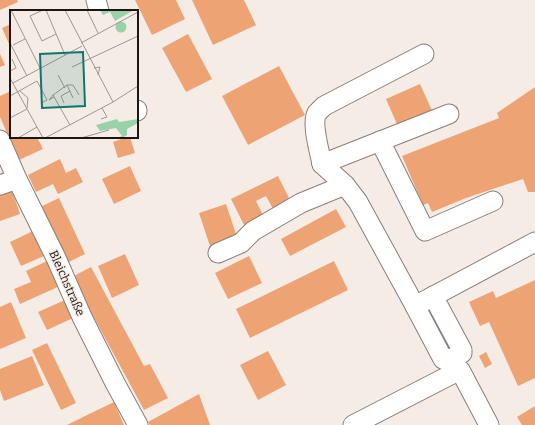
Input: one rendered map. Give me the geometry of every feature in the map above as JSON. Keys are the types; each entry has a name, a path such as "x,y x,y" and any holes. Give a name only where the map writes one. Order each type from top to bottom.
{"street":[{"path":"96,0 99,10"},
{"path":"424,54 324,106 316,114 316,127 322,164 345,185 358,202 443,359 448,361 462,353 462,350 434,296"},
{"path":"322,164 448,114"},
{"name":"Bleichstraße","path":"0,140 9,182 56,258 82,317 138,425"},
{"path":"380,141 425,231 493,201"},
{"path":"218,253 241,243 253,231 301,202 345,185"},
{"path":"415,306 535,242"},
{"path":"352,425 460,370 488,425"}],"building":[{"path":"0,0 17,0 18,2 0,10"},
{"path":"135,0 176,0 185,19 152,35"},
{"path":"192,0 244,0 256,25 213,45"},
{"path":"10,24 9,44 2,28"},
{"path":"188,34 212,79 186,92 162,48"},
{"path":"0,54 5,65 0,67"},
{"path":"279,66 305,115 248,145 222,96"},
{"path":"420,84 434,115 400,131 386,99"},
{"path":"535,87 535,192 528,192 523,179 466,198 432,212 428,203 423,205 402,156 499,118 497,113"},
{"path":"10,91 10,138 38,138 43,149 19,160 0,117 0,96"},
{"path":"124,138 130,138 135,153 118,158 113,142"},
{"path":"60,159 66,173 76,168 83,182 58,194 53,184 36,192 28,175"},
{"path":"130,166 141,191 114,204 102,179"},
{"path":"278,176 290,200 273,209 266,196 256,201 263,215 244,225 231,199"},
{"path":"12,190 20,214 0,221 0,194"},
{"path":"59,198 85,254 67,263 40,207"},
{"path":"226,204 238,240 211,249 199,213"},
{"path":"336,209 346,227 290,256 281,239"},
{"path":"33,231 44,256 21,266 10,242"},
{"path":"125,254 139,285 112,298 98,266"},
{"path":"249,256 262,283 228,299 215,273"},
{"path":"49,260 60,286 20,304 14,289 31,282 26,271"},
{"path":"334,261 348,290 250,338 236,309"},
{"path":"91,267 144,366 150,364 168,398 144,410 72,277"},
{"path":"535,280 535,378 518,386 489,322 480,326 469,302 493,291 496,298"},
{"path":"65,300 73,318 47,330 38,312"},
{"path":"11,302 26,338 0,349 0,307"},
{"path":"47,343 76,403 61,410 32,350"},
{"path":"268,351 286,385 258,400 240,365"},
{"path":"486,352 492,364 485,368 479,356"},
{"path":"32,356 44,385 4,401 0,390 0,369"},
{"path":"199,394 210,425 150,425 148,422"},
{"path":"114,402 124,425 67,425 85,416"},
{"path":"535,406 535,425 522,425 517,417"}]}
